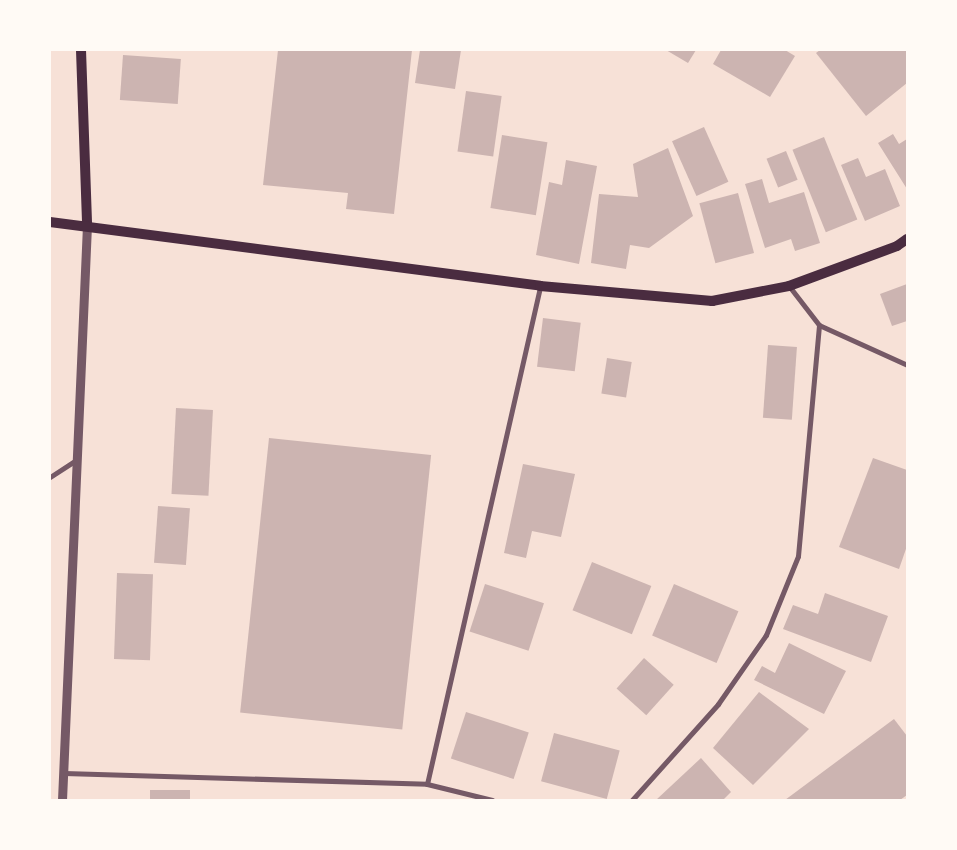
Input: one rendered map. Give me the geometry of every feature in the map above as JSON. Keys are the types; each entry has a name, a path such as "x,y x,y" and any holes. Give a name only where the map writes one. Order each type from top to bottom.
{"main road":[{"path":"81,50 87,225"},
{"path":"50,222 87,225 540,286 712,301 789,286 897,246 907,239"}],"street":[{"path":"62,800 75,461 87,225"},
{"path":"427,784 540,286"},
{"path":"789,286 819,325 907,365"},
{"path":"632,800 718,704 766,635 798,556 819,325"},
{"path":"50,477 75,461"},
{"path":"64,773 427,784 492,800"}],"building":[{"path":"278,50 412,50 394,214 346,209 348,193 263,185"},
{"path":"420,50 461,50 455,89 415,83"},
{"path":"666,50 696,50 688,63"},
{"path":"721,50 785,50 795,56 770,97 713,64"},
{"path":"820,50 907,50 907,83 866,116 816,53"},
{"path":"123,55 181,59 178,104 120,100"},
{"path":"466,91 502,96 493,156 458,151"},
{"path":"704,127 728,182 696,196 672,141"},
{"path":"893,134 899,144 907,139 907,189 878,143"},
{"path":"502,135 547,142 536,215 490,208"},
{"path":"824,137 857,220 826,232 792,150"},
{"path":"668,148 693,216 649,248 630,245 626,269 591,263 599,194 638,197 633,164"},
{"path":"786,151 798,180 778,188 767,159"},
{"path":"858,158 866,177 885,169 900,206 865,221 841,165"},
{"path":"566,160 597,166 579,264 536,255 549,182 562,185"},
{"path":"762,179 769,203 804,192 820,243 795,251 791,239 765,248 745,184"},
{"path":"738,193 754,253 715,263 699,203"},
{"path":"907,284 907,321 892,326 880,294"},
{"path":"543,318 581,323 575,371 537,367"},
{"path":"768,345 797,347 792,420 763,418"},
{"path":"607,358 632,362 626,397 601,394"},
{"path":"176,408 213,410 208,496 171,494"},
{"path":"269,438 431,455 402,730 240,712"},
{"path":"873,458 907,470 907,546 899,569 839,547"},
{"path":"523,464 575,474 561,537 532,531 526,558 504,553"},
{"path":"158,506 190,508 186,565 154,563"},
{"path":"592,562 651,586 632,634 573,610"},
{"path":"117,573 153,574 150,660 114,659"},
{"path":"485,584 544,603 529,651 470,632"},
{"path":"674,584 738,611 717,663 652,636"},
{"path":"825,593 888,616 871,662 783,629 793,605 818,614"},
{"path":"789,643 846,671 824,714 754,680 762,666 775,673"},
{"path":"644,658 674,685 646,715 617,688"},
{"path":"759,692 809,729 753,785 713,748"},
{"path":"466,712 529,732 514,779 451,759"},
{"path":"894,719 907,736 907,795 900,800 785,800"},
{"path":"554,733 620,751 607,799 541,781"},
{"path":"701,758 731,792 723,800 656,800"},
{"path":"150,790 190,790 190,800 150,800"}]}
